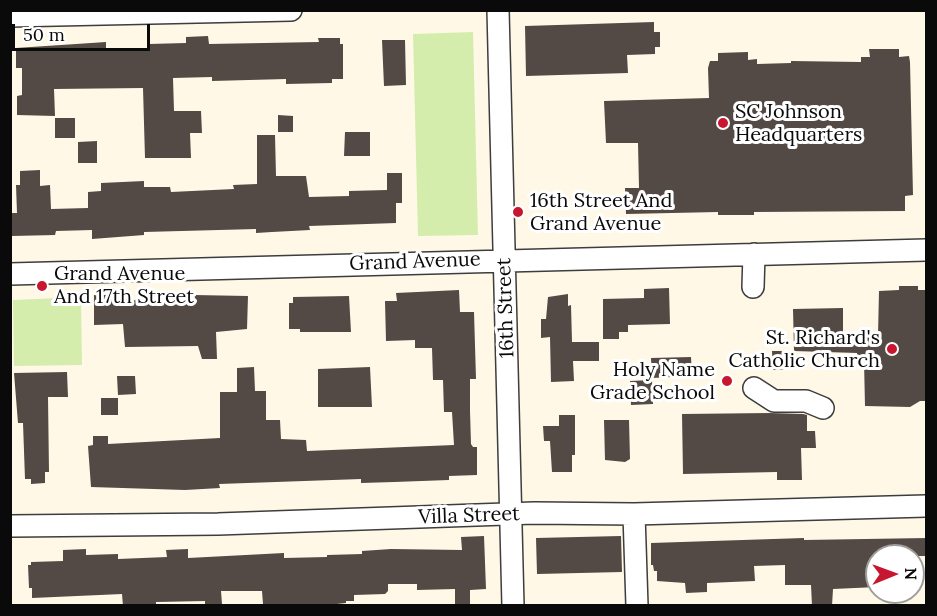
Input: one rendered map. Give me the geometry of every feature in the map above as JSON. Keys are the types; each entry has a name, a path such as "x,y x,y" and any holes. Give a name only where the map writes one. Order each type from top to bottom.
{"street":[{"path":"10,16 291,10"},
{"name":"16th Street","path":"498,10 513,606"},
{"name":"Grand Avenue","path":"10,274 927,249"},
{"path":"753,287 754,254"},
{"path":"754,388 774,401 806,401 823,408"},
{"name":"Villa Street","path":"10,526 218,525 512,514 634,514 927,506"},
{"path":"634,514 637,606"}],"green space":[{"path":"473,32 478,235 418,236 413,34"},
{"path":"81,297 82,365 14,366 13,300"}],"building":[{"path":"654,22 654,32 660,32 660,47 655,47 655,54 627,55 628,73 526,76 525,26"},
{"path":"208,36 209,44 319,42 318,38 340,38 340,44 343,44 343,79 332,79 332,83 286,84 286,79 212,81 212,77 173,78 174,111 201,111 202,133 190,133 191,158 145,158 143,88 54,89 55,116 17,115 17,96 22,95 22,68 16,68 16,48 106,42 106,49 149,49 149,44 186,43 186,37"},
{"path":"382,40 405,40 406,85 384,86"},
{"path":"869,49 899,49 899,57 909,56 913,195 905,196 905,211 754,212 754,215 718,215 718,212 626,214 625,188 639,188 638,143 606,143 604,101 709,98 708,68 710,61 718,61 718,53 748,52 748,60 757,59 757,64 791,63 791,61 861,62 861,57 870,57"},
{"path":"278,115 293,116 293,132 278,132"},
{"path":"55,118 75,118 75,138 55,138"},
{"path":"345,132 370,132 370,156 344,156"},
{"path":"257,135 275,135 276,176 306,176 309,197 349,196 349,191 387,190 387,173 402,173 402,203 396,203 396,223 309,226 310,230 256,233 256,229 144,232 144,235 92,239 92,230 56,231 55,235 12,236 11,213 17,213 16,185 20,185 20,171 40,170 40,186 50,185 51,209 88,208 88,192 101,191 101,183 144,181 144,187 170,187 171,192 234,189 233,185 257,184"},
{"path":"97,141 97,163 78,163 78,142"},
{"name":"St. Richard's Catholic Church","path":"899,286 918,286 918,290 927,290 927,401 920,401 910,407 865,406 864,361 857,361 857,353 794,351 793,309 843,308 843,337 878,336 879,291 899,290"},
{"path":"669,288 670,324 628,325 628,332 619,332 619,339 603,339 603,299 644,298 644,289"},
{"path":"459,290 460,312 474,312 476,379 470,379 470,411 471,444 477,447 477,475 449,476 449,480 394,482 361,483 361,479 219,484 220,488 185,490 91,487 88,446 93,445 93,436 108,436 108,444 220,438 220,392 237,392 237,368 254,367 255,391 266,391 266,420 280,420 281,439 306,440 307,451 454,445 452,412 444,412 443,380 433,380 432,348 415,348 415,340 386,341 385,301 397,301 396,293"},
{"path":"112,294 113,301 195,298 194,295 248,296 247,329 216,332 217,359 202,359 198,346 125,347 123,324 94,325 94,295"},
{"path":"568,294 568,306 571,305 572,342 599,342 599,361 573,361 574,381 551,382 550,337 541,338 541,319 546,319 548,297"},
{"path":"349,296 351,332 300,332 300,329 289,329 289,303 293,303 293,297"},
{"path":"772,351 790,351 790,369 773,370"},
{"path":"691,357 692,376 652,378 651,358"},
{"path":"370,367 372,407 318,407 318,369"},
{"path":"67,372 68,397 48,397 49,472 45,472 45,483 31,484 31,479 25,479 23,423 18,423 14,373"},
{"path":"117,376 135,376 136,394 118,395"},
{"path":"652,380 653,404 631,405 630,381"},
{"path":"101,398 118,398 118,415 101,415"},
{"path":"682,414 807,415 807,431 815,431 816,448 801,448 802,480 777,480 777,472 683,474"},
{"path":"559,415 575,415 575,455 572,455 572,472 552,472 550,441 544,441 543,426 559,426"},
{"path":"604,420 629,420 630,459 625,462 605,460"},
{"path":"484,536 486,589 470,590 470,606 455,606 455,589 417,590 417,584 388,584 388,591 385,594 354,595 354,601 318,606 263,604 262,591 221,591 222,604 205,604 205,601 156,602 156,606 123,606 122,594 32,598 32,588 29,588 28,565 31,565 31,562 63,561 63,550 86,549 86,555 118,554 118,559 167,557 166,550 188,549 188,558 284,553 284,558 327,557 327,555 362,554 362,551 391,549 462,550 461,537"},
{"path":"621,536 622,572 537,574 536,538"},
{"path":"804,538 804,540 927,538 927,556 925,556 925,544 865,544 865,588 833,589 832,606 812,606 811,585 785,585 785,565 754,566 755,581 707,583 707,592 686,593 685,583 657,581 657,571 654,571 651,565 651,543"}],"place":[{"name":"SC Johnson Headquarters","path":"723,123"},
{"name":"16th Street And Grand Avenue","path":"518,212"},
{"name":"Grand Avenue And 17th Street","path":"42,286"},
{"name":"St. Richard's Catholic Church","path":"892,349"},
{"name":"Holy Name Grade School","path":"727,381"}]}
